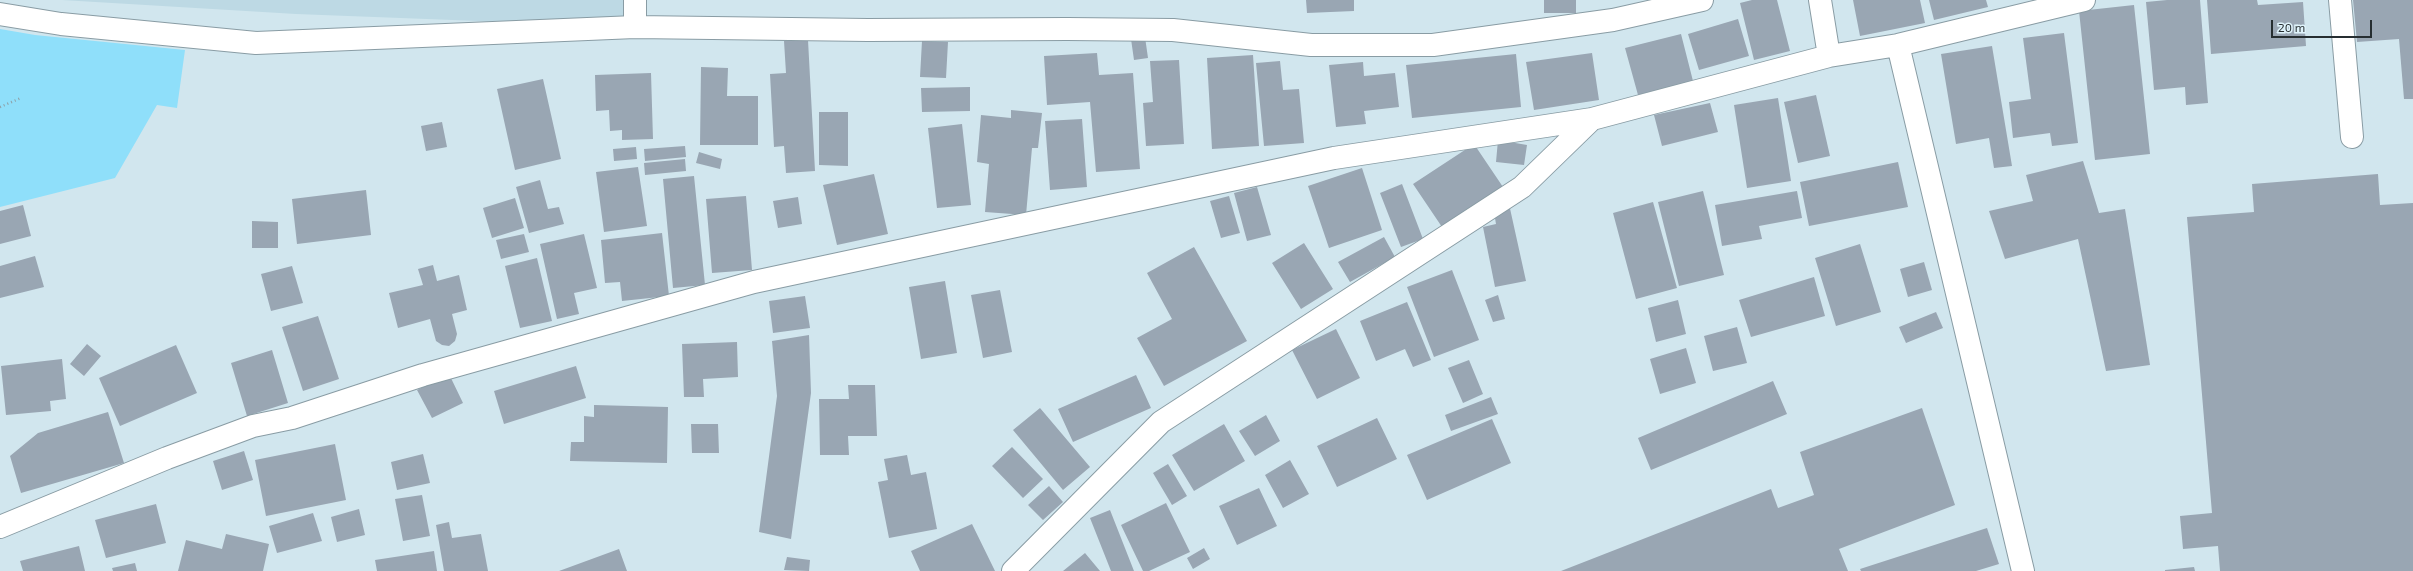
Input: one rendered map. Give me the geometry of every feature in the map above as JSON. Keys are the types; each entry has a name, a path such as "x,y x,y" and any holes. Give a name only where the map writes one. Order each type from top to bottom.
{"street":[{"path":"635,0 635,27"},
{"path":"0,14 61,24 256,43 635,27 868,30 1067,28 1166,30 1311,45 1433,45 1613,20 1702,0"},
{"path":"1820,0 1829,56"},
{"path":"0,527 167,458 253,426 292,418 423,375 754,282 1334,158 1592,119 1829,56 1898,45 2084,0"},
{"path":"2340,0 2352,137"},
{"path":"1898,45 2023,571"},
{"path":"1013,571 1161,422 1522,187 1592,119"}],"path":[{"path":"0,107 22,98"}],"shaded area":[{"path":"62,0 635,0 635,27 296,14"},
{"path":"0,29 35,35 185,50 177,108 157,105 115,178 0,207"}],"building":[{"path":"1306,0 1354,0 1354,11 1307,13"},
{"path":"1544,0 1576,0 1576,13 1544,13"},
{"path":"1752,0 1777,0 1790,51 1754,60 1740,3"},
{"path":"1853,0 1920,0 1925,23 1860,36"},
{"path":"1929,0 1986,0 1988,7 1934,20"},
{"path":"2167,0 2200,0 2208,103 2186,105 2185,87 2154,90 2146,2"},
{"path":"2207,0 2257,0 2258,5 2303,2 2306,46 2211,54"},
{"path":"2353,0 2413,0 2413,99 2404,99 2399,39 2357,42"},
{"path":"2134,5 2150,154 2095,160 2079,11"},
{"path":"1738,19 1749,56 1699,70 1688,34"},
{"path":"2064,33 2078,143 2052,146 2050,133 2013,138 2009,102 2031,99 2023,38"},
{"path":"1681,34 1693,81 1638,95 1625,48"},
{"path":"1145,37 1148,58 1134,60 1131,39"},
{"path":"808,40 815,171 786,173 784,146 774,147 770,74 786,73 784,41"},
{"path":"922,41 948,42 946,78 920,77"},
{"path":"1992,46 2012,166 1994,168 1989,138 1956,144 1941,54"},
{"path":"1097,53 1099,75 1133,73 1140,169 1096,172 1090,102 1047,105 1044,56"},
{"path":"1592,53 1599,100 1534,110 1526,62"},
{"path":"1516,54 1521,107 1412,118 1406,65"},
{"path":"1253,55 1259,146 1212,149 1207,58"},
{"path":"1179,60 1184,144 1146,146 1143,103 1153,102 1150,61"},
{"path":"1280,61 1283,90 1299,89 1304,143 1264,146 1256,63"},
{"path":"1363,62 1364,76 1395,73 1399,107 1364,111 1366,124 1336,127 1329,65"},
{"path":"701,67 728,68 727,96 758,96 758,145 700,145"},
{"path":"651,73 653,139 622,140 622,130 610,131 609,110 596,111 595,75"},
{"path":"543,79 561,159 515,170 497,89"},
{"path":"970,87 970,111 922,112 921,88"},
{"path":"1816,95 1830,156 1798,163 1784,102"},
{"path":"1778,98 1791,181 1747,188 1734,105"},
{"path":"1710,103 1718,132 1662,146 1654,115"},
{"path":"1011,110 1042,113 1038,148 1032,148 1026,215 985,212 989,164 977,162 981,115 1011,118"},
{"path":"819,112 848,112 848,166 819,165"},
{"path":"1082,119 1087,187 1050,190 1045,121"},
{"path":"442,122 447,147 426,151 421,126"},
{"path":"962,124 971,205 937,208 928,128"},
{"path":"1498,140 1527,145 1524,165 1496,162"},
{"path":"1474,144 1503,187 1442,227 1413,184"},
{"path":"685,146 686,157 645,161 644,149"},
{"path":"636,147 637,159 614,161 613,149"},
{"path":"699,152 722,159 720,169 696,163"},
{"path":"685,159 686,171 645,175 644,163"},
{"path":"2083,161 2099,213 2125,209 2150,365 2106,371 2078,239 2005,259 1989,211 2033,201 2026,175"},
{"path":"1898,162 1908,207 1809,226 1800,182"},
{"path":"638,167 647,226 604,232 596,172"},
{"path":"1362,168 1382,230 1329,248 1308,186"},
{"path":"874,174 888,234 837,245 823,185"},
{"path":"2378,174 2380,205 2413,203 2413,571 2220,571 2218,546 2183,549 2180,516 2212,513 2187,217 2254,212 2252,184"},
{"path":"694,176 705,285 673,288 663,179"},
{"path":"540,180 548,209 559,207 564,224 529,233 516,187"},
{"path":"1402,184 1423,239 1401,247 1380,193"},
{"path":"1257,187 1271,235 1247,241 1234,193"},
{"path":"366,190 371,235 297,244 292,199"},
{"path":"1703,191 1724,275 1679,286 1658,202"},
{"path":"1797,191 1802,218 1759,226 1762,239 1722,246 1715,205"},
{"path":"746,196 752,270 712,273 706,199"},
{"path":"1229,196 1240,233 1221,238 1210,201"},
{"path":"798,197 802,224 778,228 773,201"},
{"path":"515,198 524,228 492,238 483,208"},
{"path":"1653,202 1677,288 1636,299 1613,213"},
{"path":"1509,204 1526,281 1495,287 1483,227 1496,224 1493,207"},
{"path":"23,205 31,236 0,244 0,211"},
{"path":"252,221 278,222 278,248 252,248"},
{"path":"662,233 669,296 622,301 620,282 605,283 601,240"},
{"path":"524,234 529,252 501,259 496,240"},
{"path":"584,234 597,288 574,293 579,314 557,319 540,244"},
{"path":"1384,237 1395,257 1350,282 1338,262"},
{"path":"1304,243 1333,289 1301,309 1272,263"},
{"path":"1860,244 1881,312 1836,326 1815,258"},
{"path":"1194,247 1247,341 1164,386 1137,338 1172,319 1147,273"},
{"path":"35,256 44,287 0,298 0,266"},
{"path":"537,258 552,321 520,328 505,266"},
{"path":"1924,262 1932,290 1908,297 1900,269"},
{"path":"433,265 437,281 459,275 467,310 452,314 457,334 455,341 449,346 442,345 436,341 430,319 398,328 389,293 423,285 418,269"},
{"path":"292,266 303,303 271,311 261,274"},
{"path":"1452,270 1479,340 1434,357 1407,287"},
{"path":"1814,277 1825,316 1751,337 1739,300"},
{"path":"945,281 957,353 921,359 909,287"},
{"path":"1000,290 1012,352 983,358 971,295"},
{"path":"1498,295 1505,319 1493,322 1485,300"},
{"path":"805,296 810,328 773,333 769,301"},
{"path":"1678,300 1686,334 1656,342 1648,308"},
{"path":"1407,302 1431,360 1413,367 1405,349 1376,361 1360,321"},
{"path":"1936,312 1943,328 1906,343 1899,327"},
{"path":"318,316 339,379 303,391 282,327"},
{"path":"1737,327 1747,363 1713,371 1704,336"},
{"path":"1336,329 1360,378 1317,399 1292,350"},
{"path":"809,335 811,393 791,539 759,532 777,396 772,341"},
{"path":"737,342 738,377 703,379 704,397 684,397 682,344"},
{"path":"87,344 101,356 84,376 70,364"},
{"path":"176,345 197,393 120,426 99,378"},
{"path":"1686,348 1696,383 1660,394 1650,359"},
{"path":"272,350 288,403 247,416 231,363"},
{"path":"62,359 66,399 50,401 51,411 6,415 1,366"},
{"path":"1469,360 1483,394 1463,403 1448,368"},
{"path":"576,366 586,398 504,424 494,391"},
{"path":"449,374 463,403 432,418 417,390"},
{"path":"1136,375 1151,408 1073,442 1058,409"},
{"path":"1773,381 1787,414 1651,470 1638,438"},
{"path":"848,385 875,385 877,436 848,436 849,455 820,455 819,399 849,399"},
{"path":"1491,397 1498,414 1451,431 1445,415"},
{"path":"594,405 668,407 667,463 570,461 571,442 584,442 584,416 594,417"},
{"path":"1040,408 1090,467 1063,490 1013,430"},
{"path":"1922,408 1955,505 1839,549 1848,571 1561,571 1771,489 1778,508 1814,495 1800,452"},
{"path":"108,412 124,463 21,493 10,456 38,433"},
{"path":"1266,415 1280,441 1255,456 1239,431"},
{"path":"1377,418 1397,459 1337,487 1317,446"},
{"path":"1492,419 1511,463 1427,500 1407,455"},
{"path":"691,424 718,424 719,453 692,453"},
{"path":"1224,424 1245,461 1194,491 1172,455"},
{"path":"335,444 346,500 266,516 255,460"},
{"path":"1012,447 1043,479 1023,498 992,466"},
{"path":"244,451 253,480 222,490 213,461"},
{"path":"423,454 430,483 397,490 391,462"},
{"path":"907,455 911,475 926,472 937,529 889,538 878,482 888,480 884,459"},
{"path":"1290,460 1309,494 1283,508 1265,475"},
{"path":"1168,464 1187,496 1172,505 1153,473"},
{"path":"1049,486 1063,502 1043,520 1028,505"},
{"path":"1259,488 1277,526 1237,545 1219,506"},
{"path":"422,495 430,536 403,541 395,499"},
{"path":"1166,503 1190,552 1149,571 1143,571 1121,525"},
{"path":"156,504 166,543 106,558 95,520"},
{"path":"359,509 365,535 337,542 331,517"},
{"path":"1110,510 1134,571 1111,571 1090,518"},
{"path":"313,513 322,541 277,553 269,526"},
{"path":"449,522 452,538 481,534 488,571 444,571 436,525"},
{"path":"972,524 995,571 920,571 911,551"},
{"path":"1987,528 1999,564 1976,571 1861,571 1860,569"},
{"path":"226,534 269,544 263,571 178,571 186,540 222,549"},
{"path":"79,546 85,571 23,571 20,561"},
{"path":"1204,548 1210,559 1193,569 1187,558"},
{"path":"619,549 627,571 559,571"},
{"path":"434,551 437,571 377,571 375,560"},
{"path":"1085,553 1100,571 1063,571"},
{"path":"787,557 810,560 809,571 784,570"},
{"path":"135,563 137,571 113,571 112,568"},
{"path":"2194,567 2195,571 2165,571 2165,570"}]}
